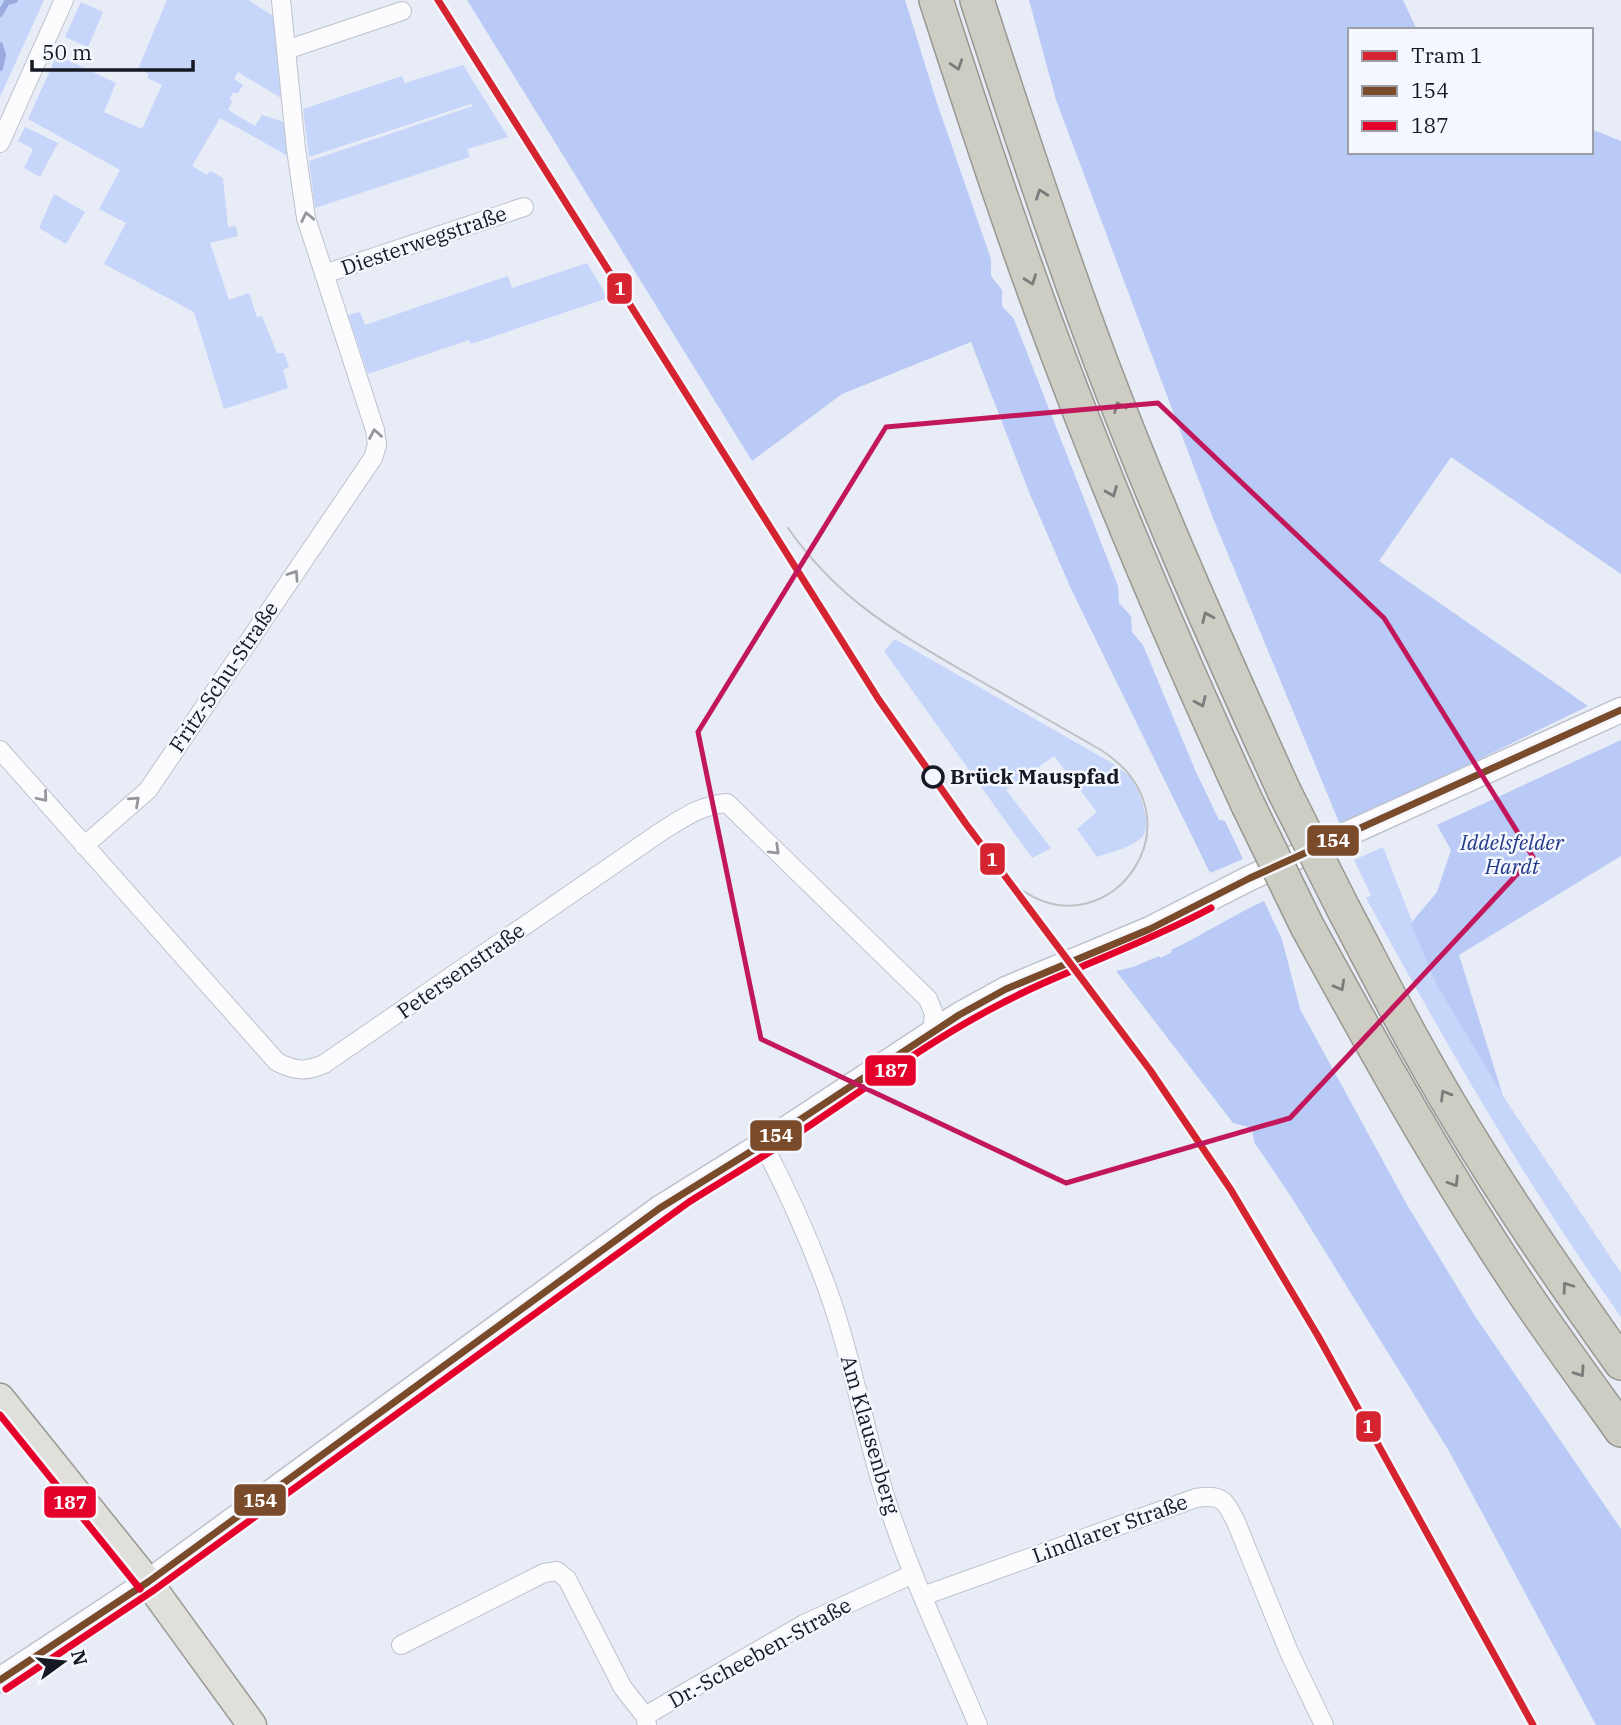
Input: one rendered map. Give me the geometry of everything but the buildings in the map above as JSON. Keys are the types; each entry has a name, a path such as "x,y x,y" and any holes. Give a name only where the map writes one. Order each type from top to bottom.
{"highway":[{"path":"936,0 995,180 1066,375 1133,546 1248,805 1307,926 1386,1070 1520,1287 1621,1430"},
{"path":"977,0 1031,167 1101,362 1176,546 1284,791 1420,1052 1486,1164 1551,1265 1621,1363"}],"main road":[{"path":"0,1680 148,1582 660,1208 763,1144 932,1032 1006,989 1150,929 1250,878 1621,710"},
{"path":"0,1398 148,1582 252,1725"}],"street":[{"path":"0,143 64,0"},
{"name":"Diesterwegstraße","path":"281,0 306,218 377,435 375,454 349,494"},
{"path":"285,50 402,11"},
{"name":"Diesterwegstraße","path":"324,274 524,207"},
{"name":"Fritz-Schu-Straße","path":"84,846 148,790 349,494"},
{"name":"Petersenstraße","path":"0,750 277,1062 291,1069 308,1071 324,1064 662,831 710,804 727,803 928,999 934,1014 932,1032"},
{"name":"Am Klausenberg","path":"763,1144 806,1233 833,1306 880,1480 913,1574 978,1725"},
{"name":"Lindlarer Straße","path":"923,1596 1196,1499 1217,1497 1227,1503 1236,1522 1289,1652 1324,1725"},
{"path":"401,1645 544,1573 557,1571 566,1579 623,1688 646,1721"},
{"name":"Dr.-Scheeben-Straße","path":"646,1721 804,1624 913,1574"}],"highlighted area":[{"path":"1158,403 1384,618 1533,857 1290,1118 1066,1183 761,1039 698,732 886,427"}],"shaded area":[{"path":"0,0 44,0 0,97"},
{"path":"167,0 248,0 273,16 281,98 238,72 234,79 243,85 238,93 233,93 230,98 232,102 228,110 255,126 262,115 284,122 288,156 220,118 192,166 207,175 210,171 223,178 228,227 236,226 238,236 210,243 229,300 249,293 257,317 262,316 277,353 284,353 289,367 283,370 288,388 224,409 194,312 104,264 126,223 99,209 120,170 28,119 57,55 116,83 104,112 142,129 162,85 147,78 149,74 138,69"},
{"path":"81,2 103,12 88,47 65,37"},
{"path":"463,65 508,137 467,149 470,157 315,208 309,161 473,106 471,104 309,157 303,109 402,76 405,83"},
{"path":"25,127 58,143 40,177 24,168 33,149 18,141"},
{"path":"54,194 85,212 66,244 39,228"},
{"path":"587,263 608,298 471,344 469,340 368,374 348,315 360,312 365,325 508,276 512,288"},
{"path":"895,639 1125,772 1133,781 1143,806 1146,824 1142,837 1127,847 1097,857 1077,829 1097,812 1054,756 1006,790 1051,848 1032,858 884,651"},
{"path":"1383,847 1437,986 1503,1096 1621,1273 1621,1317 1519,1164 1366,898 1371,895 1354,860"}],"green space":[{"path":"467,0 905,0 991,259 991,276 1002,290 1002,306 1014,319 1118,586 1119,603 1131,616 1132,632 1143,645 1196,772 1219,820 1225,821 1243,859 1210,873 1072,591 1029,492 971,342 842,394 752,461"},
{"path":"1029,0 1403,0 1416,28 1348,28 1348,154 1593,154 1593,130 1621,141 1621,574 1451,457 1379,561 1588,706 1341,827 1213,518 1056,100"},
{"name":"Iddelsfelder Hardt","path":"1621,740 1621,856 1459,955 1503,1096 1437,986 1411,923 1437,892 1451,850 1437,825"},
{"path":"1264,901 1282,939 1300,1009 1406,1203 1475,1316 1621,1529 1621,1725 1596,1725 1449,1451 1290,1195 1254,1142 1252,1128 1233,1123 1116,971 1159,956 1161,958 1172,952 1171,950"}],"waterway":[{"path":"0,14 7,2 15,0"},
{"path":"0,45 3,55 0,68"}],"tram line":[{"name":"1","path":"438,0 879,700 966,824 1150,1070 1231,1190 1318,1336 1533,1725"},
{"path":"788,528 827,576 870,612 943,659 1101,750 1132,778 1146,809 1146,840 1134,868 1114,890 1086,903 1055,904 1022,890 999,867"}],"transit line":[{"name":"154","path":"0,1680 148,1582 660,1208 959,1015 1006,989 1150,929 1250,878 1621,710"},
{"name":"187","path":"6,1689 154,1590 689,1202 784,1143 915,1054 1016,996 1211,908"},
{"name":"187","path":"0,1415 140,1589"}],"place":[{"name":"Brück Mauspfad","path":"933,777"}]}
